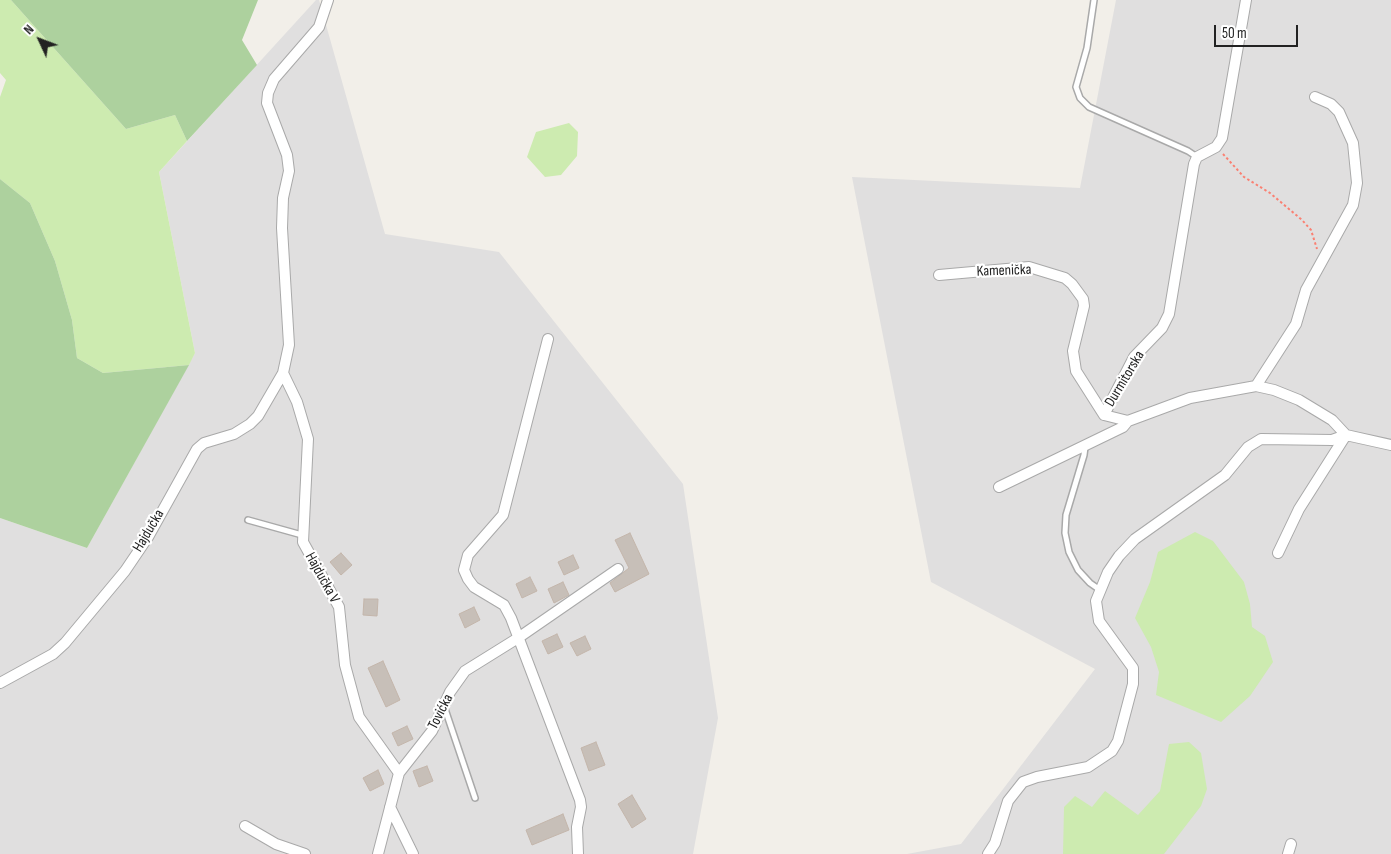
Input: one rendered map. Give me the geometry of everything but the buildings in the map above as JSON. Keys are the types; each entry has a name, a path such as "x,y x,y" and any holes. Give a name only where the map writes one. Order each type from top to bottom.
{"street":[{"name":"Hajdučka","path":"0,683 53,654 65,643 125,571 148,537 197,449 204,443 234,434 250,424 258,416 283,373 289,345 282,228 283,198 289,171 287,155 267,103 268,93 274,79 319,27 328,0"},
{"path":"1197,157 1216,147 1222,138 1246,0"},
{"path":"1256,386 1296,324 1306,290 1353,205 1356,183 1353,144 1342,118 1331,104 1315,97"},
{"name":"Durmitorska","path":"1197,157 1194,164 1169,314 1162,328 1134,357 1104,415 1128,421 1190,398 1256,386 1274,390 1299,400 1332,420 1346,435"},
{"name":"Kamenička","path":"939,274 1028,267 1065,278 1083,299 1084,306 1074,351 1076,371 1104,415"},
{"path":"548,339 503,515 468,555 464,570 474,587 504,606 511,618 580,800 581,807 577,827 578,854"},
{"name":"Hajdučka V","path":"283,373 297,402 308,439 308,482 302,535 311,560 323,577 339,607 345,666 359,717 399,773"},
{"path":"999,487 1085,447 1123,427 1128,421"},
{"path":"1278,553 1300,509 1346,435"},
{"path":"988,854 995,843 1008,801 1022,782 1036,777 1088,767 1112,751 1118,741 1134,674 1130,662 1100,621 1096,602 1100,590 1119,556 1135,539 1225,475 1248,447 1261,440 1332,440 1346,435 1391,444"},
{"name":"Tovićka","path":"378,854 399,773 432,731 444,705 465,671 518,638 618,569"},
{"path":"390,807 413,854"},
{"path":"245,826 276,844 305,854"}],"lane":[{"path":"1094,0 1087,48 1076,88 1080,98 1089,107 1188,151 1197,157"},
{"path":"1085,447 1066,515 1066,534 1069,552 1078,570 1090,584 1100,590"},
{"path":"248,520 302,535"},
{"path":"444,705 475,798"}],"path":[{"path":"1216,147 1244,178 1270,193 1311,230 1318,266"}],"shaded area":[{"path":"316,0 319,0 385,234 499,252 683,484 718,718 693,854 0,854 0,518 87,548 195,353 159,172"},
{"path":"1116,0 1391,0 1391,854 907,854 961,844 1095,669 931,582 852,177 1080,188"}],"green space":[{"path":"0,0 11,0 126,129 175,115 187,141 159,172 195,353 189,365 103,373 77,358 72,320 55,261 30,203 0,179 0,97 6,80 0,73"},
{"path":"11,0 258,0 242,40 257,65 187,141 175,115 126,129"},
{"path":"569,123 578,132 577,156 561,175 545,177 527,157 536,132"},
{"path":"0,179 30,203 55,261 72,320 77,358 103,373 189,365 87,548 0,518"},
{"path":"1195,532 1213,541 1244,582 1250,604 1252,627 1265,636 1273,662 1250,696 1221,722 1156,695 1159,672 1151,647 1135,618 1150,582 1158,552"},
{"path":"1189,742 1201,753 1207,789 1201,806 1164,854 1063,854 1064,807 1075,796 1092,807 1105,791 1138,815 1160,791 1169,744"}]}
